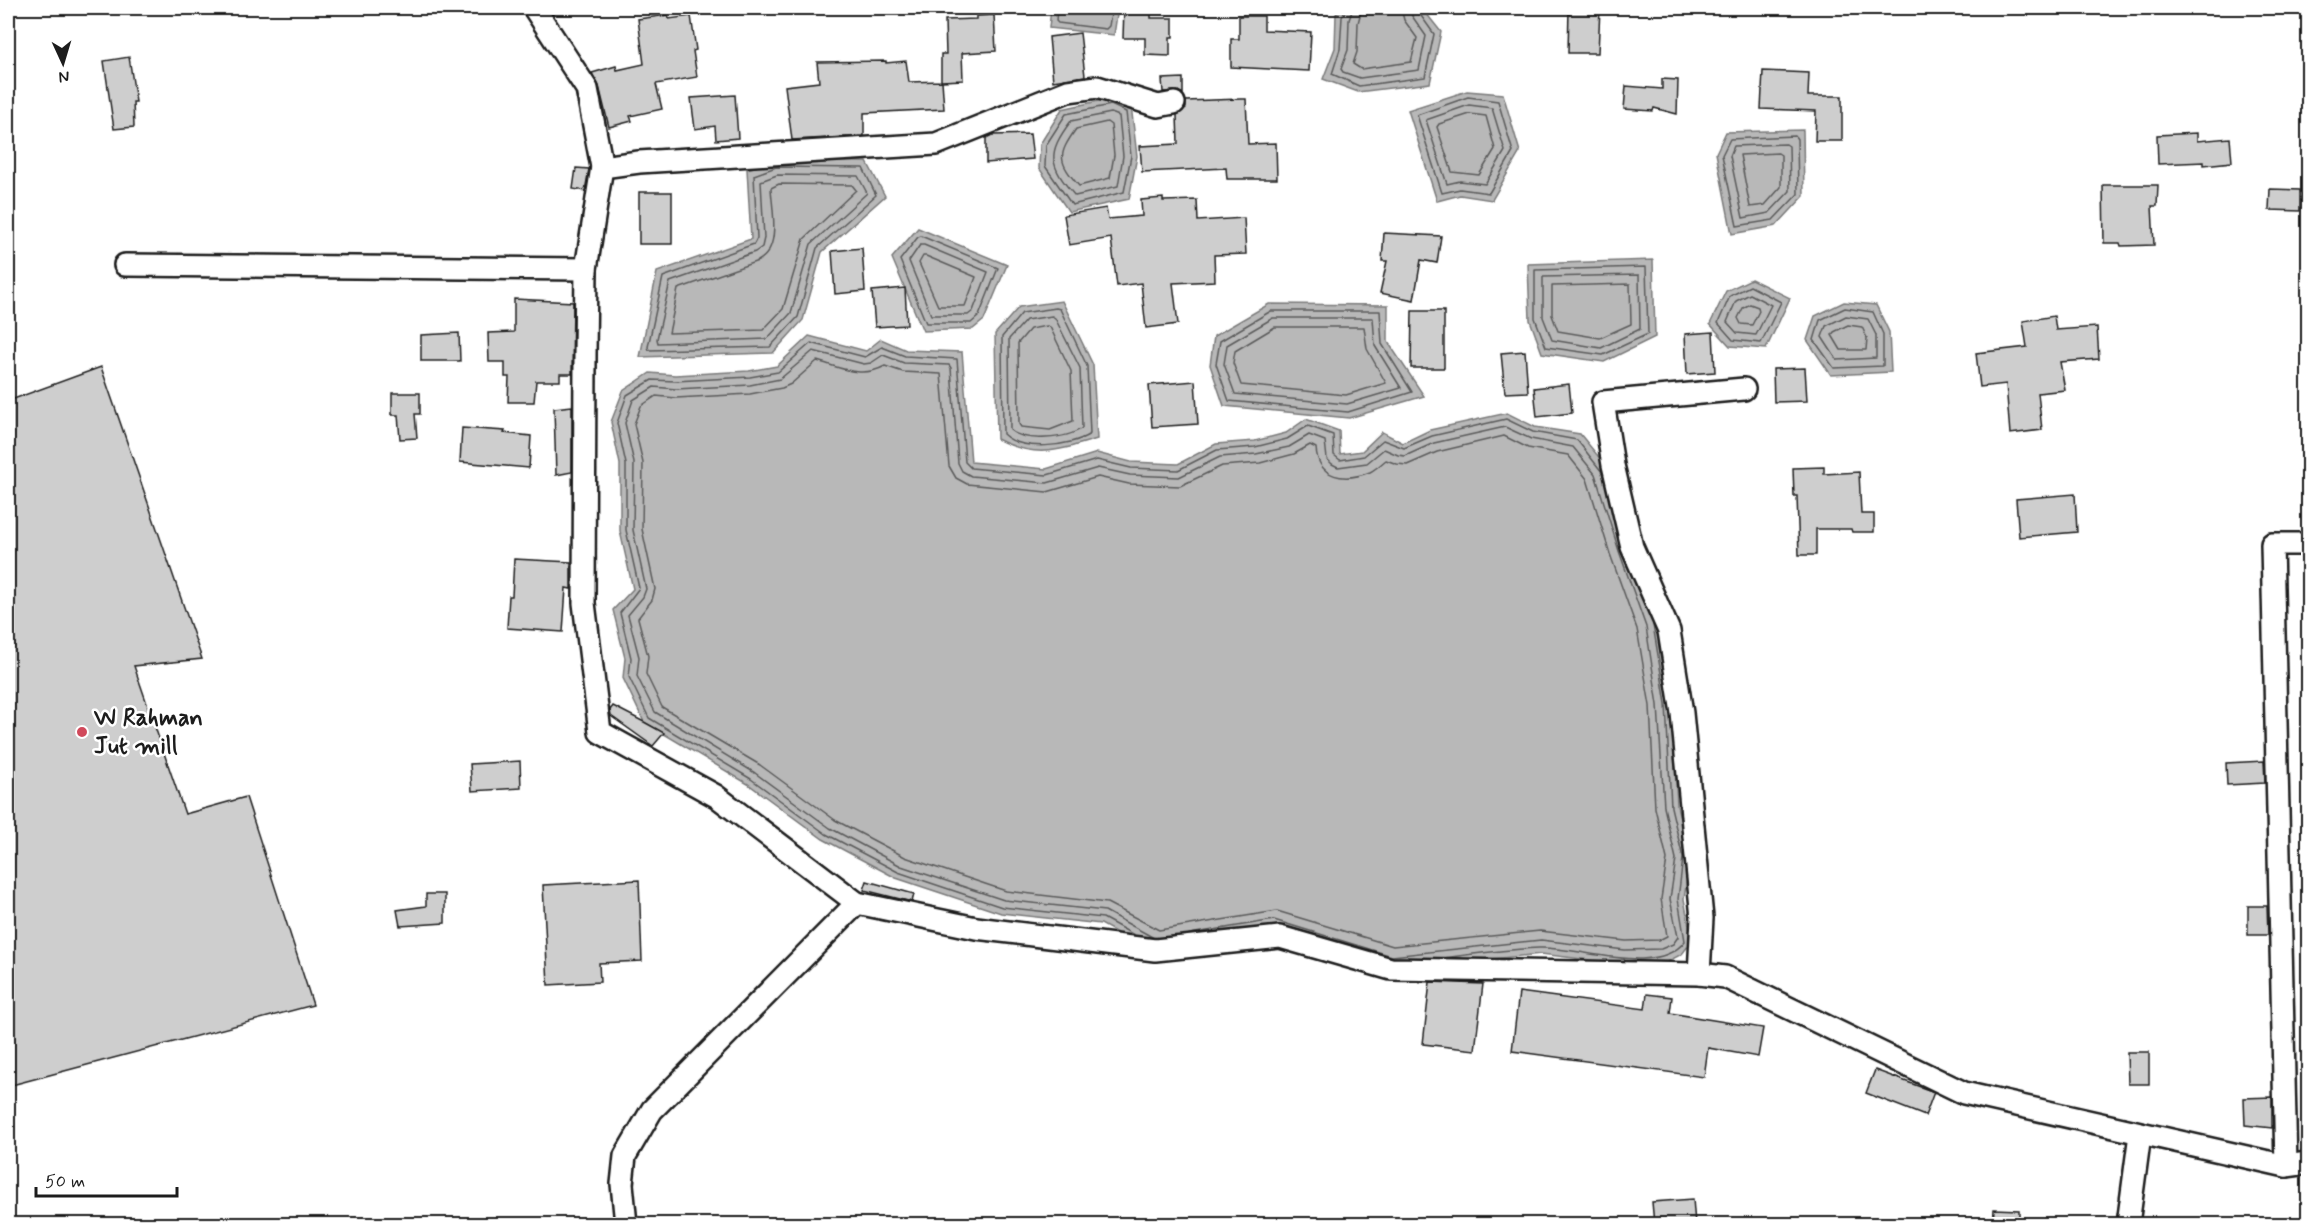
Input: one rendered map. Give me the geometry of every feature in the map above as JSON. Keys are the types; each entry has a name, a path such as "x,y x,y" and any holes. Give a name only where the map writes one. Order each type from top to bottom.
{"street":[{"path":"534,8 587,89 602,167 586,269 584,603 600,732 716,796 857,903 976,928 1155,950 1280,937 1391,969 1699,974 1725,977 1964,1093 2286,1166 2308,1163"},
{"path":"602,167 639,162 936,144 1068,91 1097,87 1158,106 1174,103"},
{"path":"125,265 586,269"},
{"path":"1699,974 1702,918 1682,713 1669,631 1632,547 1613,465 1603,402 1744,389"},
{"path":"2286,1166 2272,544 2308,544"},
{"path":"626,1224 622,1184 625,1155 652,1110 857,903"},
{"path":"2128,1224 2140,1134"}],"water":[{"path":"1051,8 1118,8 1114,35 1049,28"},
{"path":"1342,8 1422,8 1441,32 1430,83 1358,92 1323,79 1335,48 1336,14"},
{"path":"1467,91 1503,94 1520,152 1492,200 1460,195 1437,201 1408,110"},
{"path":"1112,98 1131,105 1137,156 1129,199 1069,212 1039,168 1040,144 1062,109"},
{"path":"1803,130 1804,196 1776,226 1732,234 1716,153 1726,132"},
{"path":"775,161 867,162 885,196 822,252 803,320 773,353 640,357 657,272 751,239 747,169"},
{"path":"918,228 1007,265 984,320 973,329 923,331 892,258"},
{"path":"1653,260 1655,337 1604,362 1542,353 1530,320 1528,264"},
{"path":"1751,279 1790,298 1766,349 1730,346 1710,324 1726,291"},
{"path":"1062,301 1093,365 1097,439 1058,450 1023,449 997,439 995,334 1019,307"},
{"path":"1844,302 1876,305 1889,332 1891,372 1831,375 1807,340 1815,316"},
{"path":"1269,304 1388,305 1388,342 1424,396 1349,418 1224,406 1210,365 1214,336"},
{"path":"809,336 866,351 881,339 906,350 962,352 971,462 1046,469 1097,453 1131,462 1178,464 1216,444 1255,441 1286,433 1306,419 1339,431 1340,454 1362,451 1382,432 1403,443 1430,430 1507,413 1535,427 1580,434 1607,467 1659,623 1672,704 1677,806 1690,858 1684,899 1692,941 1682,954 1665,963 1624,964 1541,954 1391,969 1273,934 1155,954 1101,924 1001,913 896,878 823,839 748,784 644,722 623,678 625,658 613,610 633,589 620,531 620,464 611,422 623,391 650,373 675,375 749,371 777,366"}],"building":[{"path":"1124,8 1151,8 1151,18 1173,18 1170,56 1145,55 1145,38 1123,38"},
{"path":"1569,8 1600,8 1598,53 1568,53"},
{"path":"668,15 669,19 691,16 697,77 656,84 662,109 630,116 632,121 609,127 599,86 592,73 616,66 617,70 644,64 638,19"},
{"path":"994,15 996,51 962,53 963,80 942,81 944,109 864,113 864,136 792,140 785,86 819,82 817,62 906,61 909,82 941,81 941,54 946,54 945,20 976,19 976,16"},
{"path":"1239,16 1264,16 1264,30 1311,32 1309,71 1231,67 1231,39 1239,39"},
{"path":"1080,33 1085,76 1053,81 1049,37"},
{"path":"129,57 136,102 133,102 134,127 114,129 104,61"},
{"path":"1763,71 1809,73 1808,96 1842,96 1842,141 1815,141 1816,111 1761,109"},
{"path":"1183,78 1183,94 1178,91 1163,92 1162,79"},
{"path":"1662,79 1678,80 1677,114 1654,108 1653,111 1624,109 1626,86 1662,89"},
{"path":"735,95 738,138 716,140 715,126 695,129 691,98"},
{"path":"1246,99 1248,144 1276,143 1277,179 1227,179 1226,168 1142,172 1140,146 1178,144 1177,115 1186,108 1186,101"},
{"path":"2197,133 2197,141 2230,138 2232,162 2204,165 2204,162 2158,164 2157,135"},
{"path":"1030,134 1033,159 986,163 986,138 992,135"},
{"path":"576,168 589,169 585,191 573,189"},
{"path":"2103,185 2158,185 2157,206 2152,206 2154,245 2121,246 2120,243 2104,243"},
{"path":"2270,189 2300,190 2300,211 2269,210"},
{"path":"639,192 672,192 672,244 639,244"},
{"path":"1163,198 1163,201 1197,200 1198,221 1244,218 1246,254 1214,255 1215,281 1173,283 1178,324 1146,328 1141,283 1117,286 1111,238 1069,245 1064,215 1106,208 1108,219 1142,216 1141,200"},
{"path":"1384,233 1441,236 1437,263 1421,260 1414,300 1380,293 1387,261 1382,261"},
{"path":"862,248 865,291 835,294 832,251"},
{"path":"905,288 907,325 875,327 872,291"},
{"path":"514,299 573,302 572,374 560,374 560,381 536,381 534,402 508,402 509,377 505,377 505,362 489,362 488,333 514,332"},
{"path":"1412,311 1444,311 1444,368 1411,368"},
{"path":"2054,316 2056,330 2097,327 2099,359 2060,362 2065,390 2038,393 2042,430 2010,434 2006,384 1980,387 1976,353 2027,347 2023,321"},
{"path":"1713,332 1715,372 1687,374 1685,334"},
{"path":"459,333 460,361 421,361 421,335"},
{"path":"1525,351 1528,392 1505,393 1501,353"},
{"name":"W Rahman Jut mill","path":"101,367 202,659 134,666 185,814 246,797 313,1005 8,1086 8,401"},
{"path":"1805,368 1807,401 1774,402 1773,369"},
{"path":"1195,381 1198,424 1152,427 1149,385"},
{"path":"1569,384 1572,413 1537,417 1534,388"},
{"path":"392,393 420,393 420,414 415,414 417,438 400,439 398,415 392,415"},
{"path":"572,406 572,472 556,475 554,408"},
{"path":"462,428 505,431 504,433 531,436 529,468 460,462"},
{"path":"1824,467 1824,474 1859,472 1861,514 1874,514 1874,532 1852,532 1851,529 1816,529 1816,555 1799,555 1797,496 1794,496 1793,468"},
{"path":"2075,494 2077,532 2019,537 2016,499"},
{"path":"514,559 571,562 571,589 566,588 563,632 507,628"},
{"path":"613,706 664,733 653,746 611,716 610,710"},
{"path":"520,761 521,788 472,791 470,764"},
{"path":"2264,761 2265,783 2227,785 2226,763"},
{"path":"639,880 642,961 599,963 600,982 548,985 543,885"},
{"path":"867,881 914,894 912,902 864,890"},
{"path":"426,894 445,894 445,923 400,926 397,910 426,906"},
{"path":"2248,906 2267,906 2268,935 2248,935"},
{"path":"1430,982 1483,984 1475,1050 1423,1044"},
{"path":"1519,992 1645,1009 1647,994 1672,997 1670,1013 1763,1028 1758,1057 1708,1048 1704,1077 1512,1051"},
{"path":"2127,1052 2149,1052 2149,1084 2128,1084"},
{"path":"1875,1070 1934,1092 1925,1116 1866,1093"},
{"path":"2272,1097 2272,1128 2245,1125 2244,1098"},
{"path":"1693,1199 1695,1224 1654,1224 1652,1202"},
{"path":"1994,1209 2019,1210 2019,1224 1993,1224"}],"place":[{"name":"W Rahman Jut mill","path":"82,732"}]}
